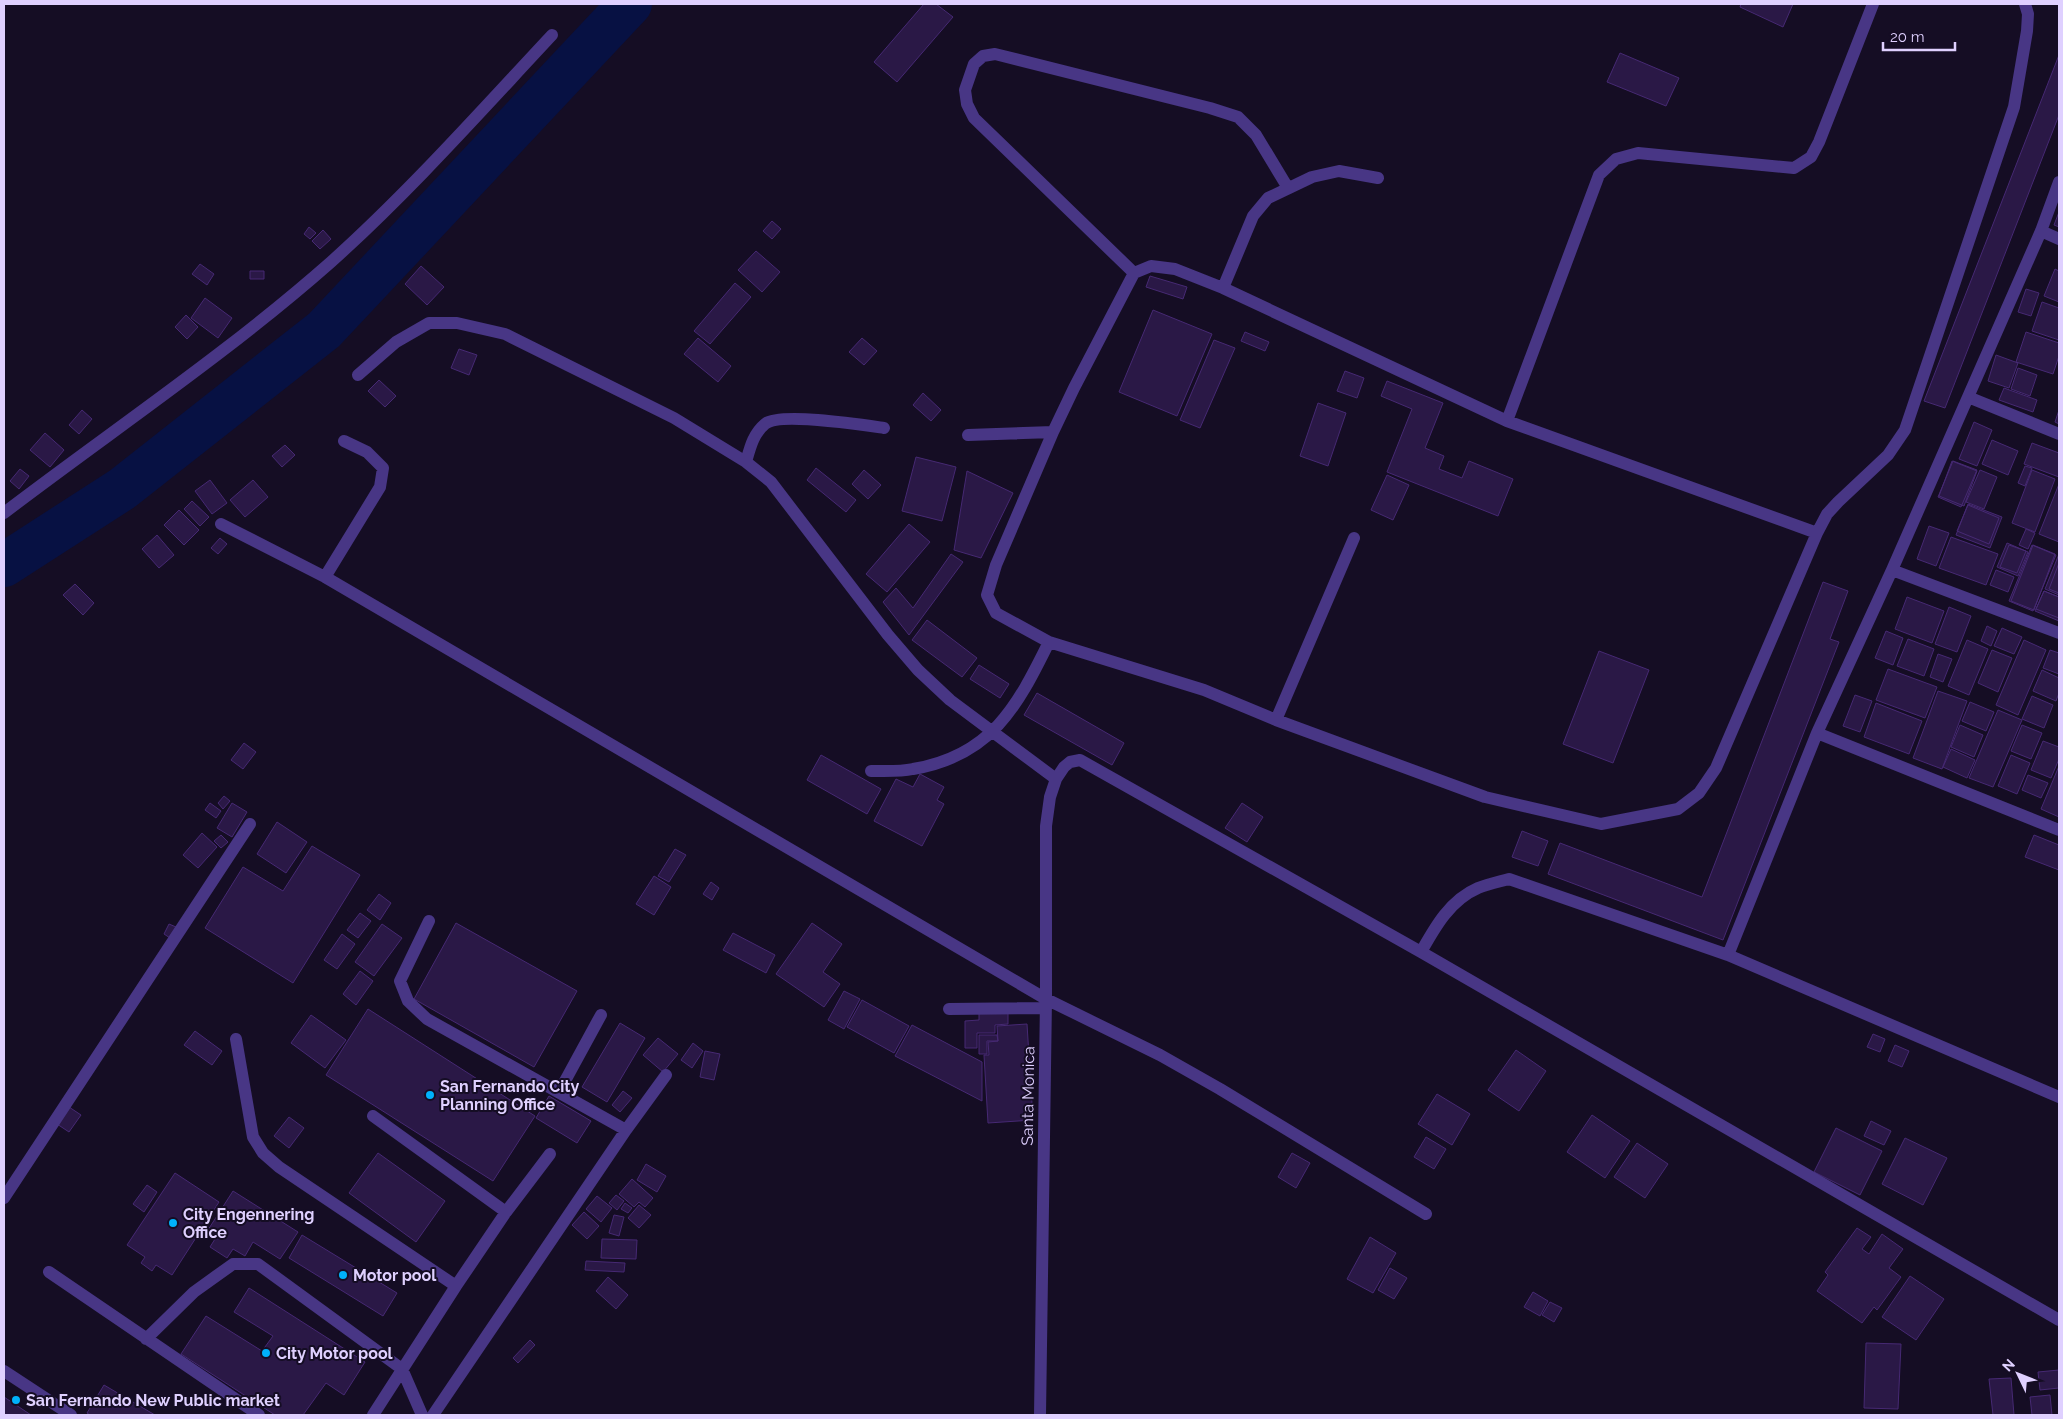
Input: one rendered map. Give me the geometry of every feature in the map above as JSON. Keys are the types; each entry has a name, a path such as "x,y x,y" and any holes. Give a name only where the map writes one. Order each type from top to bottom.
{"street":[{"path":"1507,421 1599,175 1616,159 1638,152 1794,168 1811,157 1819,142 1873,4"},
{"path":"1817,533 1507,421 1223,288 1175,269 1151,266 1134,273 1078,380 1053,432 996,565 987,596 996,613 1049,642 1204,690 1276,720 1485,797 1601,824 1678,809 1699,793 1716,768 1817,533 1832,508 1888,455 1905,430 2014,108 2027,31 2028,14 2025,4"},
{"path":"4,513 208,362 330,262 423,175 552,34"},
{"path":"1134,273 974,118 967,104 965,90 974,64 984,56 994,54 1210,108 1238,117 1256,134 1288,188"},
{"path":"1223,288 1253,216 1268,198 1312,177 1339,171 1378,178"},
{"path":"1728,955 1817,733 1892,570 2041,232 2059,182"},
{"path":"2041,232 2059,239"},
{"path":"358,375 396,342 429,323 457,323 505,334 674,418 746,462 771,482 888,635 918,670 950,700 1056,779 1070,762 1080,760 1422,952 2059,1320"},
{"path":"1968,397 2059,434"},
{"path":"746,462 755,435 766,423 783,419 884,428"},
{"path":"968,435 1053,432"},
{"path":"324,577 380,487 383,468 367,452 344,441"},
{"path":"222,524 324,577 1046,1003 1160,1054 1426,1214"},
{"path":"1276,720 1354,538"},
{"path":"1892,570 2059,633"},
{"path":"870,771 911,770 937,764 964,752 994,732 1013,709 1027,687 1049,642"},
{"path":"1817,733 2059,830"},
{"name":"Santa Monica","path":"1040,1415 1046,1003 1046,826 1050,797 1056,779"},
{"path":"4,1198 250,824"},
{"path":"1422,952 1438,921 1460,898 1477,888 1508,879 1728,955 2059,1097"},
{"path":"429,921 400,981 408,1002 427,1019 626,1130"},
{"path":"949,1009 1046,1003"},
{"path":"558,1092 601,1014"},
{"path":"236,1039 253,1137 263,1153 279,1167 456,1286"},
{"path":"433,1415 626,1130 666,1075"},
{"path":"373,1116 506,1212"},
{"path":"373,1415 506,1212 550,1154"},
{"path":"146,1338 194,1292 233,1264 258,1264 402,1370 422,1415"},
{"path":"49,1272 259,1415"},
{"path":"4,1371 71,1415"}],"building":[{"path":"924,4 936,4 953,17 897,82 874,62"},
{"path":"1741,4 1793,4 1783,27 1740,7"},
{"path":"1620,53 1679,78 1666,106 1607,82"},
{"path":"2059,55 2059,115 1945,408 1924,401"},
{"path":"2059,212 2059,227 2054,225"},
{"path":"772,221 781,229 772,239 763,231"},
{"path":"309,227 316,233 310,239 304,234"},
{"path":"323,230 331,239 320,249 312,241"},
{"path":"756,251 780,272 762,292 738,270"},
{"path":"200,264 214,274 207,285 192,274"},
{"path":"421,266 444,287 427,305 405,284"},
{"path":"2055,269 2059,271 2059,302 2044,296"},
{"path":"250,271 264,271 264,279 250,279"},
{"path":"1150,276 1187,287 1183,299 1146,287"},
{"path":"735,283 751,297 710,344 694,331"},
{"path":"2026,289 2039,293 2031,316 2018,312"},
{"path":"205,298 232,318 218,338 191,318"},
{"path":"2042,302 2059,308 2059,340 2032,331"},
{"path":"1153,310 1212,334 1177,416 1119,392"},
{"path":"186,315 198,327 187,339 175,327"},
{"path":"1245,332 1269,342 1265,351 1241,341"},
{"path":"2026,332 2059,343 2059,356 2053,374 2016,362"},
{"path":"698,338 731,366 718,382 684,354"},
{"path":"862,338 877,351 864,365 849,352"},
{"path":"1214,340 1235,348 1200,428 1180,420"},
{"path":"459,349 477,355 469,375 451,368"},
{"path":"1996,355 2018,363 2009,388 1988,381"},
{"path":"2018,368 2037,375 2030,396 2011,389"},
{"path":"1345,371 1364,378 1357,398 1337,391"},
{"path":"379,380 396,396 385,407 368,391"},
{"path":"1387,381 1443,403 1425,448 1444,456 1439,469 1462,478 1469,461 1513,479 1498,516 1387,472 1412,409 1381,396"},
{"path":"2004,388 2037,400 2033,412 1999,400"},
{"path":"923,393 941,410 931,421 913,405"},
{"path":"1318,403 1346,413 1328,466 1300,456"},
{"path":"82,410 92,419 79,434 69,425"},
{"path":"2059,410 2059,424 2055,422"},
{"path":"1974,422 1992,430 1977,466 1959,459"},
{"path":"45,433 64,450 50,467 30,450"},
{"path":"1992,440 2018,451 2008,475 1982,464"},
{"path":"2032,443 2059,453 2059,477 2024,464"},
{"path":"285,445 295,455 282,467 272,456"},
{"path":"916,457 956,467 942,521 902,511"},
{"path":"1952,461 1977,471 1964,506 1939,496"},
{"path":"1953,461 1977,470 1961,507 1938,497"},
{"path":"2025,466 2032,468 2025,486 2018,483"},
{"path":"816,468 856,500 846,512 807,480"},
{"path":"20,469 29,476 19,489 10,481"},
{"path":"864,470 881,485 868,499 852,484"},
{"path":"1980,470 1997,477 1984,509 1966,502"},
{"path":"2032,470 2055,479 2035,532 2012,523"},
{"path":"967,471 1013,493 981,558 954,550"},
{"path":"1387,475 1409,485 1393,520 1371,510"},
{"path":"210,480 227,503 212,514 195,491"},
{"path":"253,480 268,497 245,517 230,500"},
{"path":"2059,484 2059,542 2039,534"},
{"path":"192,501 209,517 200,526 184,509"},
{"path":"1968,504 2002,517 1990,548 1956,535"},
{"path":"1968,505 1999,518 1989,544 1957,531"},
{"path":"179,510 199,530 184,545 164,525"},
{"path":"909,524 930,542 887,592 866,574"},
{"path":"1929,526 1949,533 1936,566 1917,559"},
{"path":"2026,529 2035,533 2028,549 2019,545"},
{"path":"157,535 174,555 159,568 142,549"},
{"path":"1951,537 1998,554 1986,585 1939,568"},
{"path":"220,538 227,544 218,554 211,548"},
{"path":"2007,543 2028,552 2018,576 1997,567"},
{"path":"2009,545 2026,551 2017,573 2000,567"},
{"path":"2032,545 2056,555 2033,611 2009,601"},
{"path":"2033,545 2055,554 2034,610 2011,601"},
{"path":"951,554 963,562 909,635 883,602 896,588 913,608"},
{"path":"2059,554 2059,595 2045,589"},
{"path":"2059,563 2059,593 2049,589"},
{"path":"1996,570 2014,577 2008,592 1990,585"},
{"path":"1823,582 1848,591 1830,639 1839,642 1723,940 1548,874 1560,843 1702,897"},
{"path":"75,584 94,603 83,615 63,595"},
{"path":"2044,591 2059,597 2059,618 2036,609"},
{"path":"2044,591 2059,597 2059,621 2035,611"},
{"path":"1907,597 1944,611 1932,643 1895,629"},
{"path":"1949,607 1971,616 1957,652 1935,644"},
{"path":"927,620 977,658 962,677 912,640"},
{"path":"1987,626 1997,631 1991,646 1981,641"},
{"path":"2002,628 2022,637 2014,654 1994,646"},
{"path":"1886,631 1903,638 1893,665 1875,658"},
{"path":"1908,639 1934,649 1924,676 1897,666"},
{"path":"1967,640 1988,649 1969,695 1948,686"},
{"path":"2024,640 2046,650 2018,715 1996,705"},
{"path":"1992,650 2012,658 1998,692 1978,683"},
{"path":"2050,650 2059,653 2059,674 2043,668"},
{"path":"1599,651 1649,670 1613,763 1563,744"},
{"path":"1938,654 1952,659 1943,682 1930,677"},
{"path":"979,665 1009,684 1000,698 970,679"},
{"path":"1888,669 1937,687 1925,718 1876,700"},
{"path":"2042,670 2059,678 2059,693 2056,701 2033,691"},
{"path":"1938,691 1967,701 1942,769 1913,758"},
{"path":"1037,693 1124,743 1112,765 1024,715"},
{"path":"1855,695 1872,701 1860,732 1843,726"},
{"path":"2032,696 2053,705 2044,728 2022,719"},
{"path":"1970,702 1994,712 1986,731 1962,721"},
{"path":"1876,703 1922,721 1909,754 1864,737"},
{"path":"1998,710 2022,720 1993,787 1969,778"},
{"path":"1960,725 1983,735 1974,757 1951,747"},
{"path":"2022,725 2042,733 2031,759 2011,751"},
{"path":"2043,741 2059,747 2059,759 2051,778 2031,770"},
{"path":"244,743 256,752 243,769 231,760"},
{"path":"1951,749 1975,760 1967,778 1943,767"},
{"path":"821,755 881,789 867,814 807,780"},
{"path":"2011,755 2030,763 2017,794 1998,786"},
{"path":"2059,766 2059,817 2041,809"},
{"path":"920,774 944,787 937,800 944,804 922,846 874,821 896,779 913,787"},
{"path":"2028,775 2048,783 2041,798 2022,790"},
{"path":"224,796 230,801 223,809 218,803"},
{"path":"210,803 221,811 216,818 205,810"},
{"path":"232,803 247,812 232,837 217,828"},
{"path":"1242,803 1263,817 1247,842 1225,828"},
{"path":"277,822 307,842 286,873 257,854"},
{"path":"1522,831 1548,841 1538,866 1512,857"},
{"path":"202,833 217,847 198,868 183,855"},
{"path":"221,835 228,842 221,848 214,841"},
{"path":"2034,835 2059,845 2059,870 2025,857"},
{"path":"312,846 360,875 293,983 205,928 243,867 283,891"},
{"path":"675,849 686,855 669,882 658,876"},
{"path":"654,876 671,887 654,915 636,904"},
{"path":"711,882 719,888 712,900 703,894"},
{"path":"379,894 391,903 380,920 367,910"},
{"path":"360,913 371,921 358,938 347,930"},
{"path":"456,923 577,991 534,1067 414,999"},
{"path":"812,923 842,944 823,972 840,984 824,1007 776,974"},
{"path":"169,924 176,927 170,938 164,934"},
{"path":"382,924 402,938 374,976 355,962"},
{"path":"733,933 775,955 766,973 723,950"},
{"path":"342,934 355,944 337,969 324,960"},
{"path":"360,971 373,981 356,1005 343,994"},
{"path":"844,991 860,999 844,1029 828,1020"},
{"path":"862,1000 909,1026 894,1053 847,1027"},
{"name":"San Fernando City Planning Office","path":"368,1009 535,1116 493,1181 326,1075"},
{"path":"979,1011 1008,1011 1008,1024 995,1025 995,1033 977,1033 977,1048 965,1048 965,1021 979,1020"},
{"path":"311,1015 346,1040 325,1068 291,1043"},
{"path":"620,1023 645,1038 607,1102 582,1087"},
{"path":"1027,1024 1033,1120 988,1123 984,1055 989,1055 988,1042 998,1041 997,1026"},
{"path":"912,1025 982,1062 982,1101 895,1056"},
{"path":"195,1031 222,1051 212,1065 184,1045"},
{"path":"1873,1034 1885,1039 1880,1052 1867,1047"},
{"path":"979,1035 997,1035 998,1041 987,1041 987,1054 979,1054"},
{"path":"658,1038 678,1054 663,1072 643,1055"},
{"path":"693,1043 703,1051 692,1068 681,1060"},
{"path":"1895,1045 1909,1051 1902,1067 1888,1061"},
{"path":"1516,1050 1546,1071 1519,1111 1488,1090"},
{"path":"705,1051 720,1054 714,1080 700,1077"},
{"path":"623,1091 632,1098 620,1112 612,1105"},
{"path":"1437,1094 1470,1114 1452,1145 1418,1124"},
{"path":"549,1096 591,1121 577,1143 536,1118"},
{"path":"69,1107 81,1115 69,1132 57,1124"},
{"path":"1592,1115 1630,1141 1605,1178 1567,1152"},
{"path":"289,1117 304,1128 289,1148 274,1136"},
{"path":"1871,1121 1891,1131 1884,1145 1864,1136"},
{"path":"1836,1128 1882,1151 1860,1195 1814,1172"},
{"path":"1426,1137 1446,1149 1434,1169 1414,1157"},
{"path":"1905,1138 1947,1158 1923,1205 1882,1184"},
{"path":"1637,1143 1668,1164 1645,1198 1614,1177"},
{"path":"378,1153 445,1201 416,1242 349,1193"},
{"path":"1292,1153 1310,1163 1296,1188 1278,1177"},
{"path":"646,1164 666,1176 657,1192 637,1180"},
{"name":"City Engennering Office","path":"175,1173 219,1202 172,1275 156,1265 152,1271 141,1263 145,1257 127,1245"},
{"path":"632,1179 653,1198 645,1207 639,1202 634,1207 619,1194"},
{"path":"147,1185 157,1192 144,1212 133,1204"},
{"path":"233,1191 298,1232 280,1259 253,1242 245,1256 233,1249 227,1258 210,1247 215,1239 206,1233"},
{"path":"616,1195 624,1201 617,1210 609,1203"},
{"path":"597,1196 612,1208 601,1222 586,1209"},
{"path":"625,1203 632,1208 628,1213 621,1209"},
{"path":"639,1205 651,1215 639,1228 628,1218"},
{"path":"584,1212 599,1226 587,1239 572,1225"},
{"path":"614,1215 624,1217 619,1236 609,1233"},
{"path":"1857,1228 1871,1237 1862,1249 1869,1254 1882,1234 1903,1249 1889,1268 1901,1277 1877,1310 1874,1307 1862,1323 1817,1291 1828,1275 1825,1272"},
{"name":"Motor pool","path":"302,1235 397,1293 383,1316 289,1258"},
{"path":"1370,1237 1396,1253 1373,1293 1347,1279"},
{"path":"602,1239 637,1240 636,1259 601,1258"},
{"path":"586,1261 625,1263 624,1272 585,1270"},
{"path":"1390,1268 1407,1278 1394,1299 1378,1290"},
{"path":"1910,1276 1944,1299 1916,1340 1882,1317"},
{"path":"608,1277 628,1295 616,1309 596,1291"},
{"name":"City Motor pool","path":"249,1288 365,1362 344,1395 326,1383 303,1415 275,1415 181,1354 206,1316 262,1351 273,1336 234,1312"},
{"path":"1533,1292 1548,1301 1540,1316 1524,1307"},
{"path":"1550,1302 1562,1308 1554,1322 1542,1315"},
{"path":"530,1340 535,1345 518,1363 513,1358"},
{"path":"1866,1343 1901,1344 1898,1409 1864,1408"},
{"path":"2059,1370 2059,1388 2040,1390 2038,1372"},
{"path":"2011,1378 2014,1415 1993,1415 1989,1379"},
{"path":"104,1385 155,1415 90,1415 87,1413"},
{"path":"2050,1395 2052,1415 2032,1415 2030,1397"},
{"path":"4,1397 31,1415 4,1415"}],"waterway":[{"path":"4,565 122,489 324,330 630,4"}],"place":[{"name":"San Fernando City Planning Office","path":"430,1095"},
{"name":"City Engennering Office","path":"173,1223"},
{"name":"Motor pool","path":"343,1275"},
{"name":"City Motor pool","path":"266,1353"},
{"name":"San Fernando New Public market","path":"16,1400"}]}
